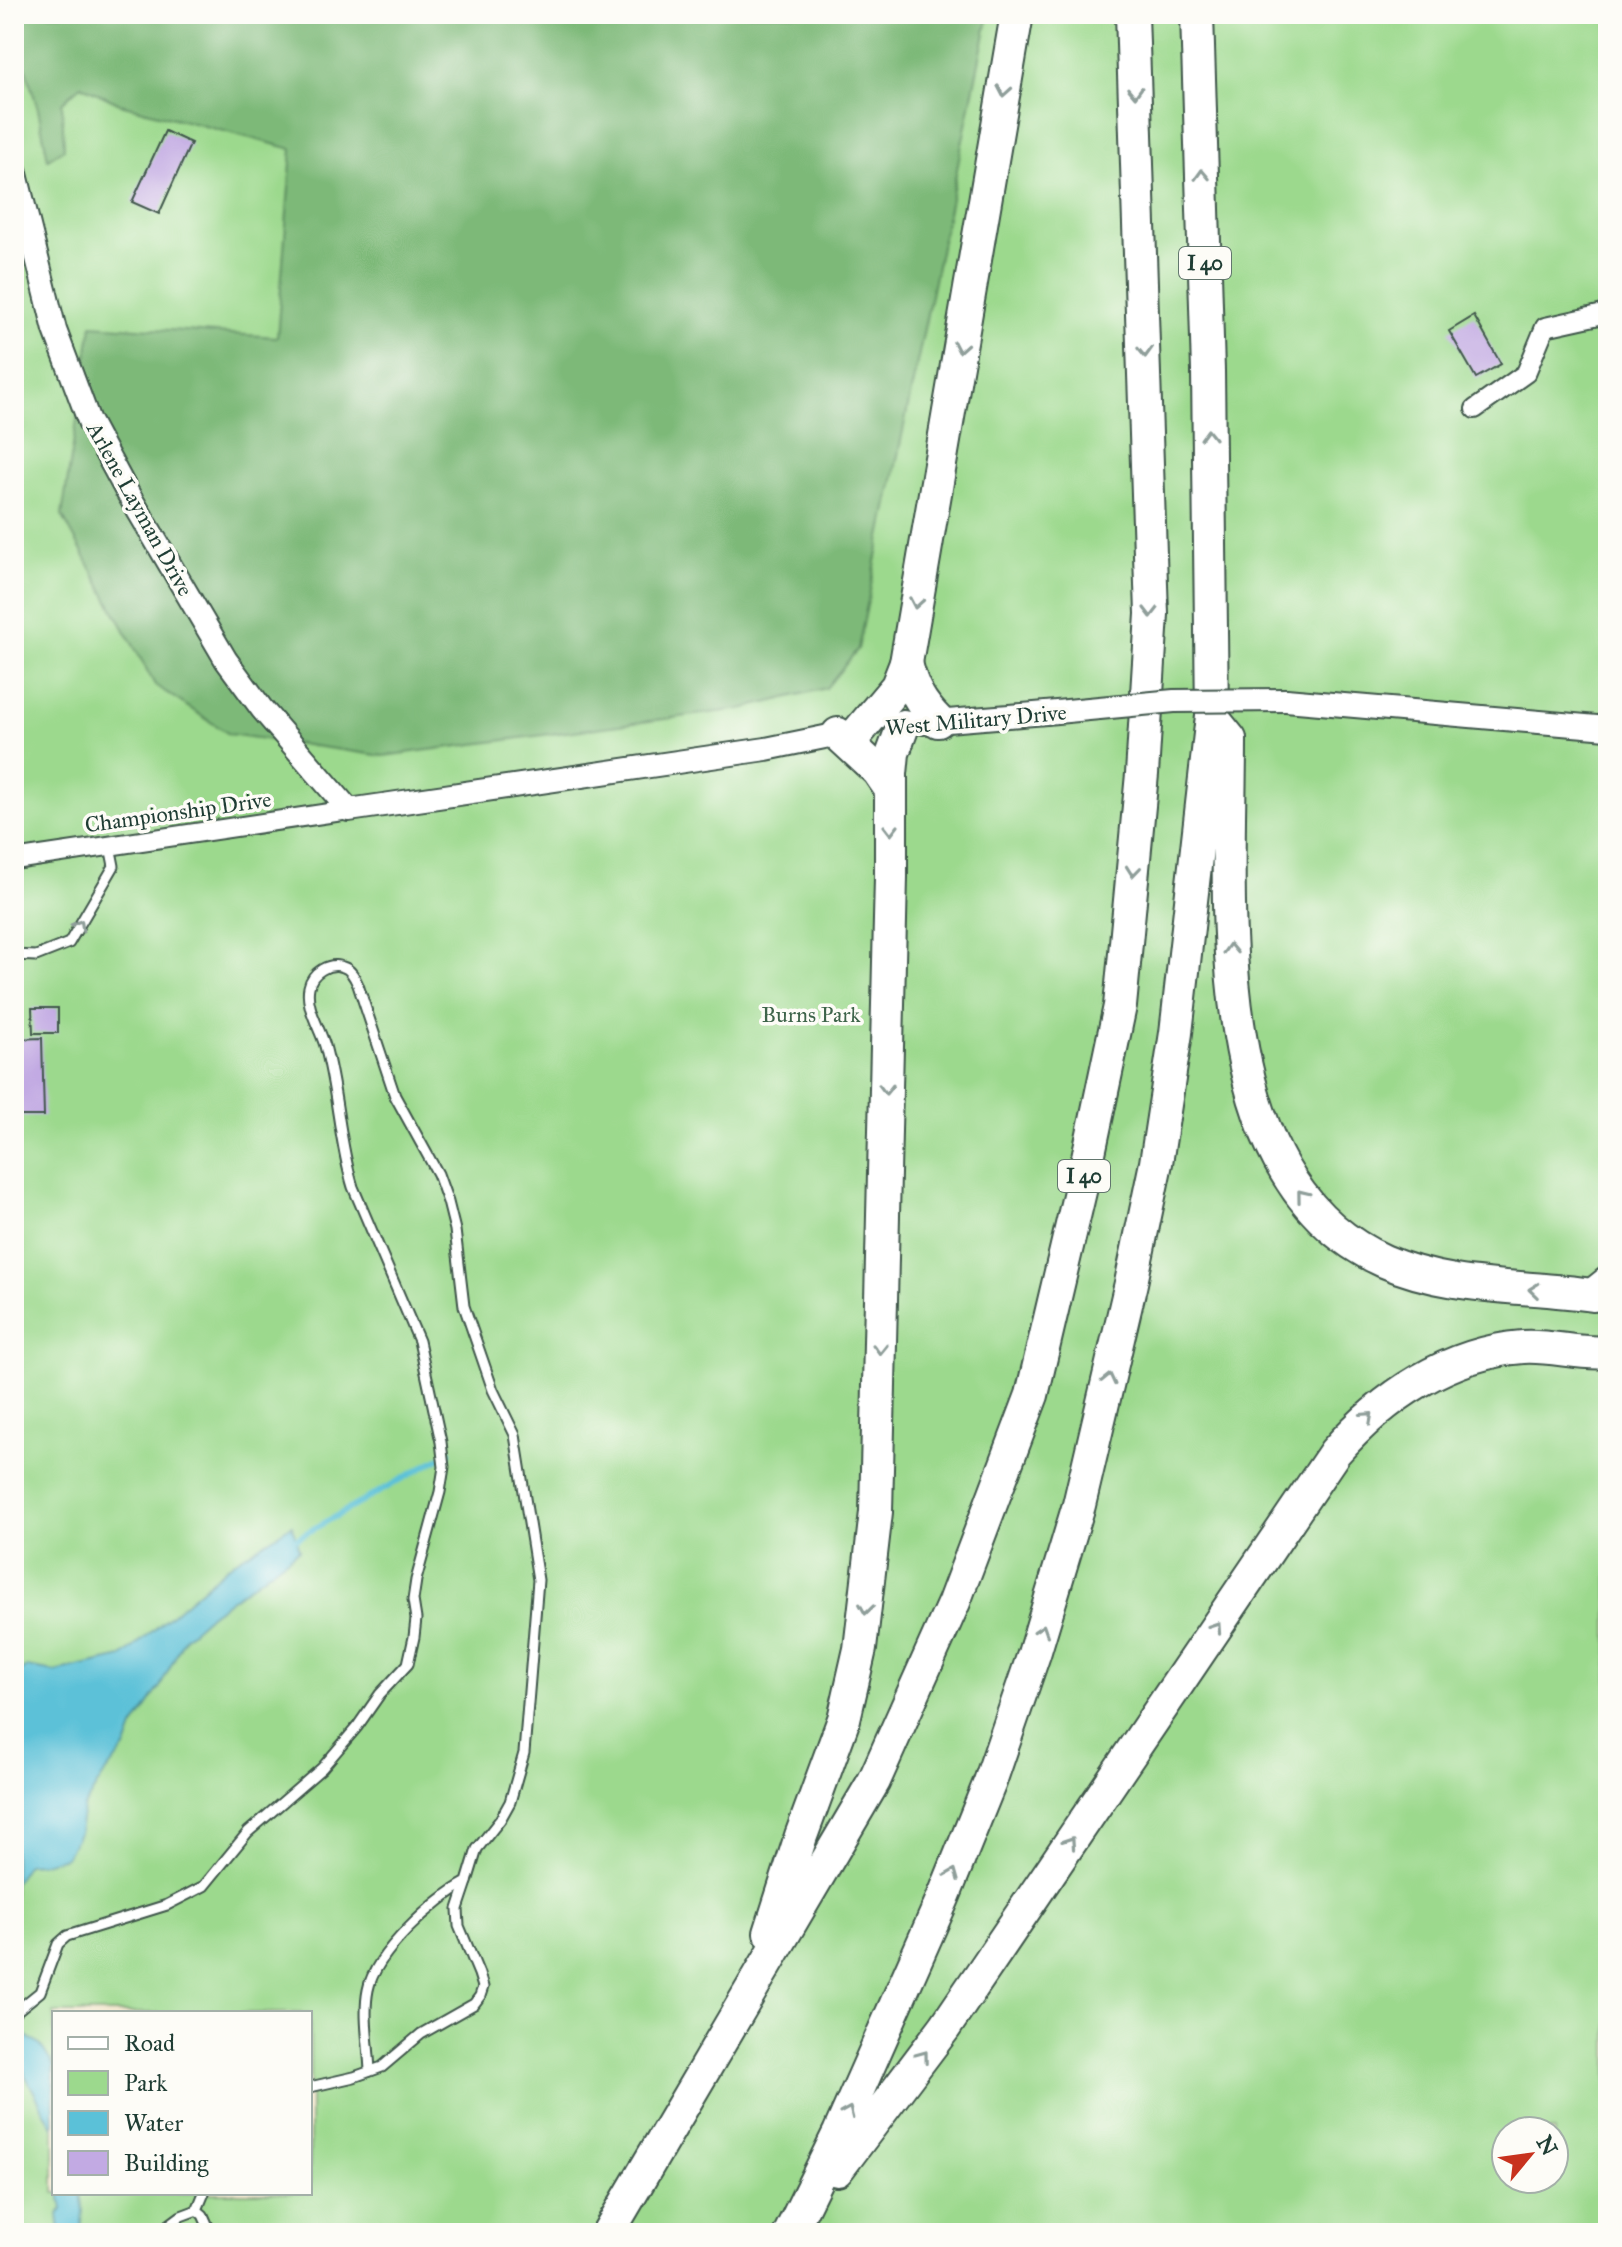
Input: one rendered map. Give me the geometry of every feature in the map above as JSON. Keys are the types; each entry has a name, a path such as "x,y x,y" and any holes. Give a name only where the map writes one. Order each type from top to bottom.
{"highway":[{"path":"891,790 849,732 897,686 906,663 1017,14"},
{"name":"I 40","path":"608,2233 874,1781 954,1602 1032,1395 1120,1006 1142,774 1152,614 1132,14"},
{"name":"I 40","path":"791,2232 839,2133 937,1912 990,1782 1055,1590 1079,1505 1156,1163 1189,929 1212,716 1208,371 1197,14"},
{"path":"906,663 912,687 921,704 938,721"},
{"path":"1212,716 1230,739 1230,958 1249,1081 1265,1132 1294,1186 1338,1232 1384,1261 1421,1274 1455,1282 1603,1291"},
{"path":"753,1987 801,1836 844,1719 860,1649 868,1594 876,1512 891,790 893,753 903,726"},
{"path":"791,2232 945,2027 1335,1452 1356,1428 1406,1388 1453,1364 1490,1353 1521,1347 1549,1347 1602,1359"}],"street":[{"name":"Arlene Layman Drive","path":"14,166 55,330 89,421 226,660 262,709 349,810"},
{"path":"1475,409 1526,373 1545,327 1608,313"},
{"name":"West Military Drive","path":"349,810 766,749 849,732 938,721 1174,701 1286,700 1608,728"},
{"name":"Championship Drive","path":"14,860 349,810"}],"lane":[{"path":"14,955 36,956 69,943 114,866 110,846"},
{"path":"14,2013 40,1992 58,1944 67,1936 167,1905 204,1886 248,1832 322,1768 380,1694 408,1664 416,1619 413,1600 416,1580 444,1467 419,1341 361,1209 345,1163 325,1047 309,997 309,985 315,975 332,966 345,967 358,985 395,1096 438,1174 455,1230 464,1306 493,1390 515,1435 538,1580 524,1753 510,1802 477,1849 458,1909 459,1926 483,1987 480,1996 474,2004 421,2034 395,2058 370,2071 312,2086"},
{"path":"370,2071 367,1993 371,1977 385,1956 432,1905 467,1882"},
{"path":"158,2233 181,2216 197,2210 203,2195"},
{"path":"197,2210 203,2215 211,2233"}],"green space":[{"name":"Burns Park","path":"14,14 1608,14 1608,2233 14,2233"},
{"path":"14,14 989,14 858,649 826,688 741,709 383,756 229,734 155,685 62,515 92,325 277,337 292,149 120,104 81,85 62,103 64,149 48,159 38,109 14,30"}],"water":[{"path":"292,1525 299,1550 211,1614 185,1637 160,1687 133,1728 126,1747 83,1808 79,1833 66,1857 27,1864 14,1883 14,1674 27,1667 55,1672 122,1657 232,1563"},
{"path":"19,2017 25,2035 41,2046 52,2063 52,2125 25,2075 14,2038 14,2020"},
{"path":"60,2195 80,2195 81,2233 60,2233 58,2214 63,2209"}],"building":[{"path":"165,131 191,143 159,214 132,202"},
{"path":"1474,316 1501,364 1476,378 1449,331"},
{"path":"32,1008 58,1008 58,1033 33,1033"},
{"path":"42,1038 44,1116 14,1116 14,1039"}],"waterway":[{"path":"290,1542 450,1452"}]}
